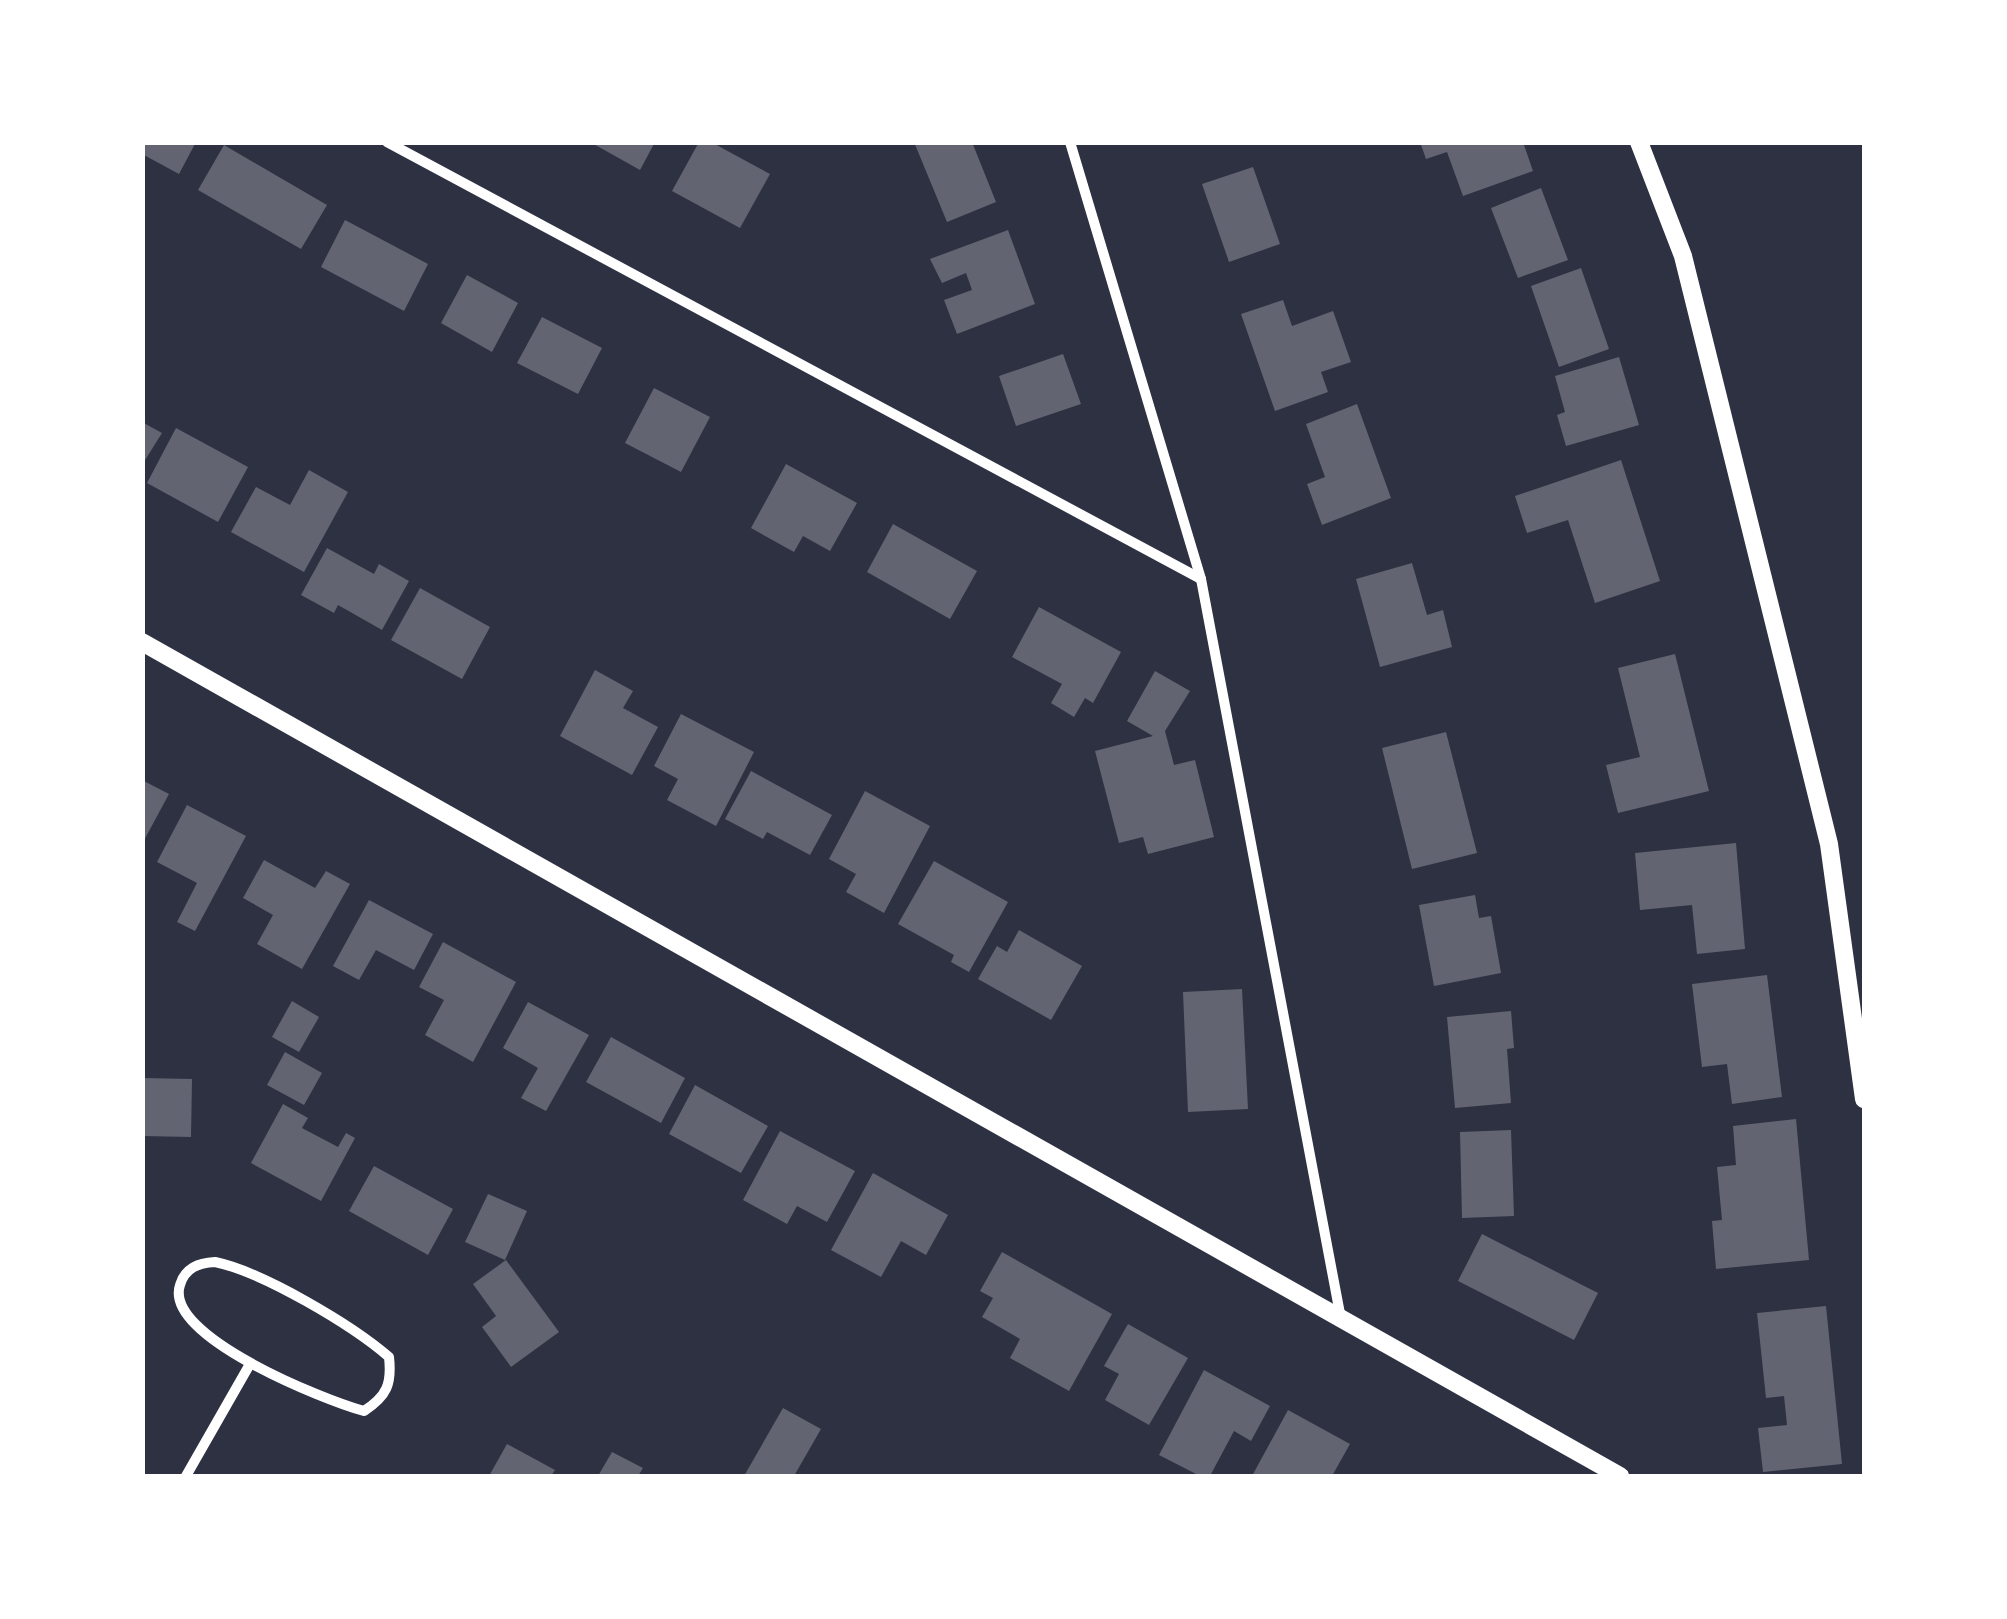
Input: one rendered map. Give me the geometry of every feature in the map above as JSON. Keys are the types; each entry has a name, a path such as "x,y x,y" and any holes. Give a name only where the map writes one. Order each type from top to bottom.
{"street":[{"path":"386,142 1202,579"},
{"path":"1070,142 1202,579 1341,1320"},
{"path":"1639,142 1683,256 1828,844 1864,1100"},
{"path":"142,642 1620,1476"},
{"path":"198,1263 231,1266 364,1336 389,1357 392,1378 383,1398 364,1410 250,1364 182,1312 177,1293 183,1275 198,1263"},
{"path":"186,1476 250,1364"}],"building":[{"path":"142,142 196,142 179,174 142,154"},
{"path":"590,142 655,142 640,170"},
{"path":"699,142 711,142 770,174 740,228 672,191"},
{"path":"914,142 972,142 996,202 947,222"},
{"path":"1420,142 1523,142 1533,171 1463,196 1447,152 1426,159"},
{"path":"224,145 327,205 301,249 198,190"},
{"path":"1253,167 1280,244 1229,262 1202,184"},
{"path":"1541,188 1568,260 1518,278 1491,208"},
{"path":"345,220 428,264 404,311 321,267"},
{"path":"1008,230 1035,304 957,334 944,300 972,290 966,273 942,283 930,259"},
{"path":"1581,268 1609,349 1559,367 1531,286"},
{"path":"467,275 518,303 492,352 441,323"},
{"path":"1283,300 1292,326 1333,311 1351,362 1321,372 1328,392 1275,411 1241,314"},
{"path":"542,317 602,348 578,394 517,363"},
{"path":"1063,354 1081,404 1016,426 999,376"},
{"path":"1619,357 1639,425 1566,446 1557,415 1565,412 1555,376"},
{"path":"654,388 710,417 681,472 625,443"},
{"path":"1357,404 1391,498 1322,525 1307,484 1325,477 1306,424"},
{"path":"142,422 162,433 142,465"},
{"path":"176,428 248,467 218,522 147,483"},
{"path":"1621,460 1660,581 1595,603 1568,520 1527,533 1515,496"},
{"path":"786,464 857,503 830,551 803,536 794,552 751,528"},
{"path":"309,470 348,492 304,572 231,532 256,487 290,505"},
{"path":"893,524 977,571 950,619 867,572"},
{"path":"327,548 374,574 379,564 409,581 382,630 338,605 334,613 301,595"},
{"path":"1412,563 1427,615 1443,610 1452,647 1380,667 1356,579"},
{"path":"420,588 490,627 462,679 391,640"},
{"path":"1039,607 1121,652 1093,703 1085,698 1074,717 1051,703 1062,684 1012,657"},
{"path":"1675,654 1709,791 1618,813 1606,765 1640,757 1618,668"},
{"path":"595,670 633,691 623,708 658,727 632,775 560,736"},
{"path":"1155,671 1190,691 1165,731 1174,765 1195,760 1214,837 1148,854 1143,837 1119,843 1095,751 1153,736 1127,721"},
{"path":"681,714 754,752 716,826 667,800 678,779 654,766"},
{"path":"1446,732 1477,853 1412,869 1382,748"},
{"path":"751,771 832,815 810,855 767,832 763,839 725,819"},
{"path":"142,780 169,794 142,844"},
{"path":"865,791 930,826 884,913 846,892 856,874 829,859"},
{"path":"187,805 246,836 195,931 177,922 197,883 157,862"},
{"path":"1736,843 1745,949 1697,954 1692,905 1640,910 1635,853"},
{"path":"264,860 315,888 326,871 350,884 302,969 257,944 273,915 243,898"},
{"path":"934,861 1008,902 969,972 951,962 954,955 898,924"},
{"path":"1475,895 1479,918 1491,916 1501,973 1434,986 1419,905"},
{"path":"369,900 433,934 414,970 376,950 359,980 333,966"},
{"path":"1019,930 1082,966 1051,1020 978,979 997,946 1007,952"},
{"path":"443,942 516,982 473,1062 425,1035 444,1000 419,987"},
{"path":"1767,975 1782,1097 1732,1104 1727,1064 1702,1067 1692,984"},
{"path":"1242,989 1248,1109 1188,1112 1183,992"},
{"path":"292,1001 319,1017 299,1052 272,1037"},
{"path":"528,1002 589,1035 546,1111 521,1098 538,1068 503,1048"},
{"path":"1511,1011 1514,1048 1507,1049 1511,1103 1455,1108 1447,1017"},
{"path":"611,1037 685,1078 661,1123 586,1082"},
{"path":"285,1052 322,1073 304,1105 267,1085"},
{"path":"142,1078 192,1079 191,1137 142,1136"},
{"path":"695,1085 768,1126 741,1173 669,1134"},
{"path":"283,1104 308,1118 302,1128 338,1147 346,1133 355,1138 321,1201 251,1163"},
{"path":"1796,1119 1809,1260 1716,1269 1712,1221 1722,1220 1717,1167 1736,1165 1733,1126"},
{"path":"1511,1130 1514,1216 1462,1218 1460,1132"},
{"path":"780,1131 855,1171 827,1222 797,1206 787,1224 743,1200"},
{"path":"374,1166 453,1209 428,1255 349,1211"},
{"path":"873,1173 948,1215 926,1255 901,1241 881,1277 831,1250"},
{"path":"488,1194 527,1211 505,1260 465,1242"},
{"path":"1482,1234 1598,1293 1574,1340 1458,1281"},
{"path":"1002,1252 1112,1314 1069,1391 1010,1358 1020,1339 982,1317 993,1298 980,1291"},
{"path":"506,1260 559,1332 511,1367 482,1327 496,1316 473,1284"},
{"path":"1826,1306 1842,1464 1763,1472 1758,1428 1787,1425 1784,1396 1766,1398 1757,1313"},
{"path":"1128,1324 1188,1358 1149,1425 1105,1400 1119,1374 1104,1366"},
{"path":"1204,1370 1270,1406 1251,1441 1234,1431 1210,1476 1200,1476 1159,1455"},
{"path":"783,1408 821,1429 794,1476 744,1476"},
{"path":"1288,1410 1350,1444 1332,1476 1252,1476"},
{"path":"507,1444 555,1470 551,1476 489,1476"},
{"path":"612,1452 643,1468 638,1476 598,1476"}]}
